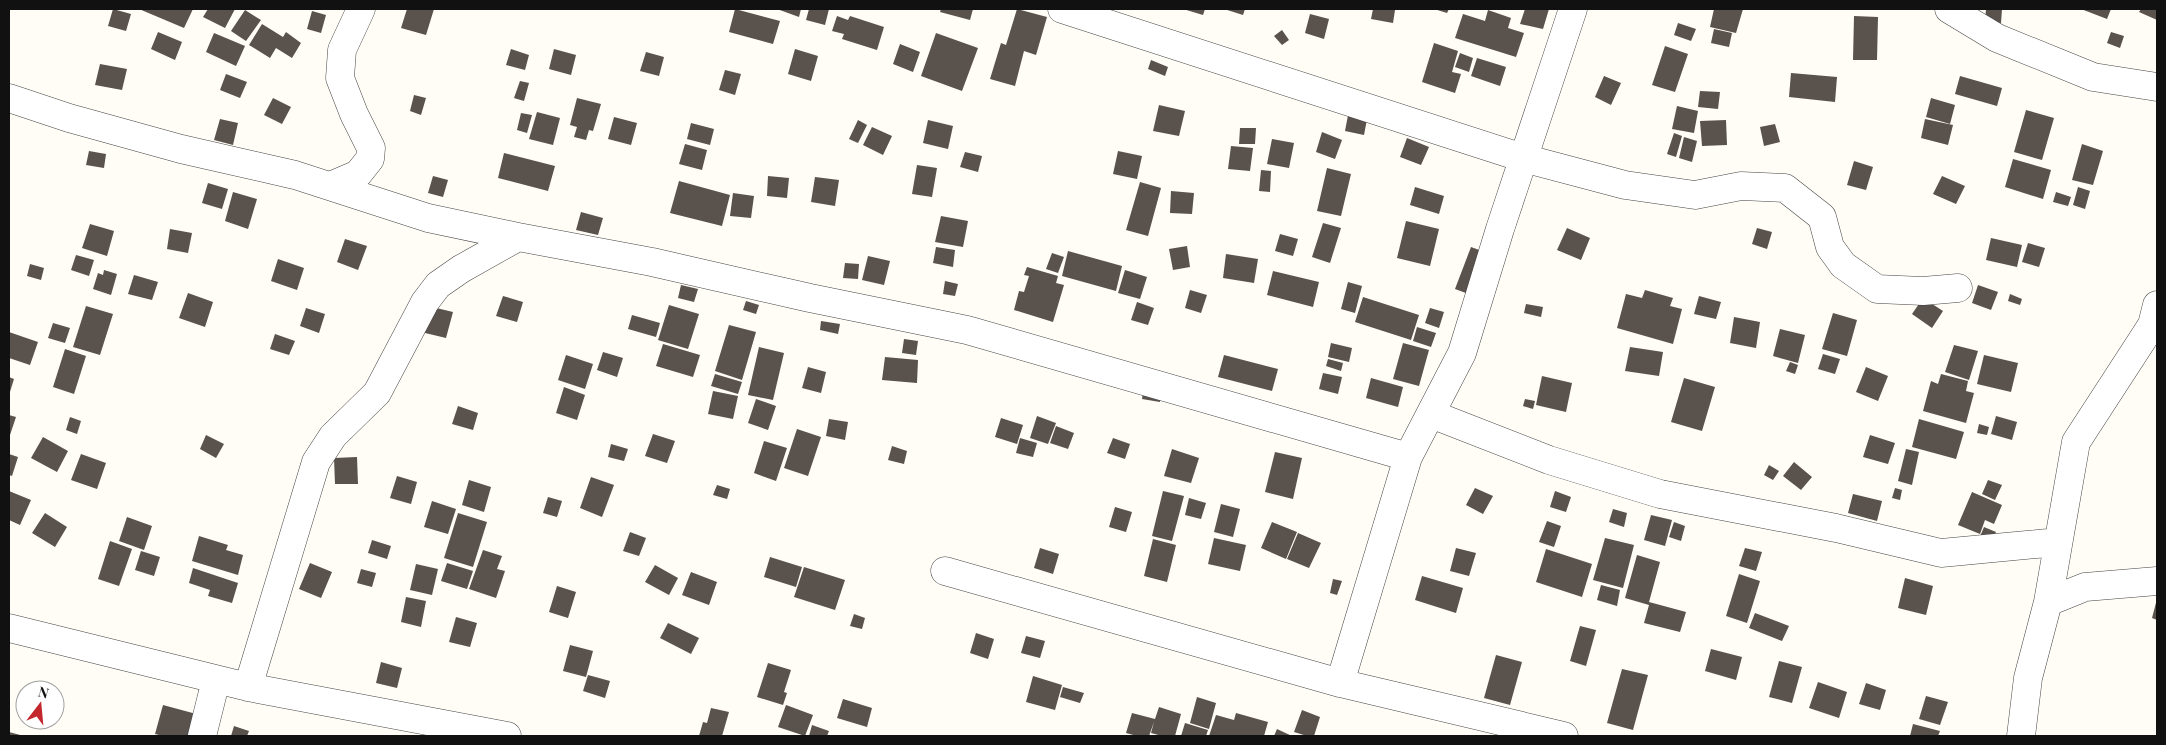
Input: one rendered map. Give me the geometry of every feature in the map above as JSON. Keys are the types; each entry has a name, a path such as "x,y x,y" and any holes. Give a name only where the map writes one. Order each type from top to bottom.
{"street":[{"path":"330,186 358,174 370,159 371,148 354,114 340,78 342,50 361,9"},
{"path":"1062,9 1524,158 1624,185 1695,195 1741,186 1785,188 1822,217 1830,248 1843,265 1877,289 1923,291 1958,288"},
{"path":"1340,683 1408,457 1462,353 1573,9"},
{"path":"1949,9 1997,38 2093,76 2157,88"},
{"path":"9,98 69,118 153,141 295,175 428,218 518,238 652,262 810,298 967,330 1408,457"},
{"path":"248,687 316,462 333,436 377,393 425,302 438,285 461,269 518,238"},
{"path":"2021,736 2028,678 2048,602 2076,442 2156,323"},
{"path":"1431,414 1549,460 1660,494 1836,528 1941,553 2058,542"},
{"path":"945,571 1340,683 1564,736"},
{"path":"2048,602 2085,587 2157,581"},
{"path":"9,628 248,687 507,736"},
{"path":"202,736 216,680"}],"building":[{"path":"113,9 131,14 126,31 108,26"},
{"path":"139,9 193,9 184,28"},
{"path":"208,9 235,9 225,28 203,17"},
{"path":"407,9 434,9 426,35 401,28"},
{"path":"735,9 780,21 773,44 729,32"},
{"path":"777,9 801,9 799,17"},
{"path":"809,9 829,9 825,25 806,20"},
{"path":"941,9 973,9 970,20 940,12"},
{"path":"1017,9 1047,17 1036,55 1024,51 1015,86 990,79 1001,43 1006,45"},
{"path":"1183,9 1205,9 1203,15"},
{"path":"1224,9 1245,9 1243,15"},
{"path":"1373,9 1395,10 1393,23 1371,19"},
{"path":"1434,9 1449,9 1447,13"},
{"path":"1525,9 1549,9 1543,29 1520,24"},
{"path":"1714,9 1743,9 1736,33 1710,27"},
{"path":"1986,9 2002,9 2001,23 1985,22"},
{"path":"2081,9 2111,9 2107,19"},
{"path":"2141,9 2157,9 2157,20 2139,12"},
{"path":"245,10 261,20 246,41 231,31"},
{"path":"1488,10 1511,18 1508,28 1524,33 1516,57 1455,38 1463,14 1485,21"},
{"path":"312,11 326,15 321,33 307,29"},
{"path":"1310,14 1329,19 1324,39 1305,33"},
{"path":"837,16 848,20 850,16 884,27 877,50 842,39 844,34 832,31"},
{"path":"1854,16 1878,17 1877,60 1853,60"},
{"path":"1678,23 1696,29 1691,41 1674,35"},
{"path":"262,24 283,37 286,32 301,43 292,58 276,48 270,58 249,45"},
{"path":"1714,29 1732,33 1729,47 1711,43"},
{"path":"1282,30 1289,40 1282,45 1274,36"},
{"path":"158,32 182,42 175,60 151,49"},
{"path":"2111,32 2124,36 2120,48 2107,43"},
{"path":"214,33 245,46 236,66 206,52"},
{"path":"936,33 978,48 962,91 921,76"},
{"path":"1434,43 1458,51 1452,72 1461,74 1455,93 1422,82"},
{"path":"900,44 920,52 913,72 893,64"},
{"path":"1665,46 1688,54 1675,92 1652,85"},
{"path":"511,49 529,55 525,70 506,65"},
{"path":"554,49 576,55 571,75 549,69"},
{"path":"795,49 818,56 811,81 788,74"},
{"path":"646,52 664,57 659,76 640,71"},
{"path":"1460,53 1473,58 1469,72 1455,67"},
{"path":"1477,58 1506,67 1500,86 1471,76"},
{"path":"1151,60 1168,67 1165,76 1148,69"},
{"path":"100,64 127,69 122,90 95,85"},
{"path":"725,70 741,74 735,95 719,90"},
{"path":"1791,73 1837,77 1835,102 1789,97"},
{"path":"226,74 247,82 240,98 220,90"},
{"path":"1604,76 1621,83 1611,105 1595,97"},
{"path":"1960,76 2002,88 1997,106 1955,94"},
{"path":"520,81 529,83 524,101 514,98"},
{"path":"1700,91 1720,92 1718,109 1698,107"},
{"path":"414,95 426,98 421,115 410,111"},
{"path":"273,98 291,107 282,124 264,115"},
{"path":"577,98 601,104 593,131 589,130 586,140 574,137 577,127 570,125"},
{"path":"1931,98 1955,105 1950,124 1926,117"},
{"path":"1159,105 1185,111 1179,136 1153,131"},
{"path":"1677,106 1698,111 1694,133 1672,129"},
{"path":"1349,110 1368,114 1364,135 1345,131"},
{"path":"2026,110 2054,118 2042,160 2014,152"},
{"path":"537,112 560,118 553,145 529,139"},
{"path":"521,113 532,115 527,133 517,130"},
{"path":"614,117 637,123 631,145 608,139"},
{"path":"220,119 238,123 233,145 214,140"},
{"path":"1925,119 1953,125 1948,145 1921,138"},
{"path":"858,120 867,125 858,143 849,139"},
{"path":"928,120 953,126 948,149 923,143"},
{"path":"1726,120 1727,145 1702,146 1700,121"},
{"path":"691,123 714,129 710,145 687,139"},
{"path":"1775,124 1780,142 1764,146 1760,127"},
{"path":"872,127 892,136 883,155 863,145"},
{"path":"1240,128 1256,128 1255,144 1239,144"},
{"path":"1322,132 1342,140 1335,159 1316,152"},
{"path":"1674,133 1682,136 1676,157 1667,154"},
{"path":"1684,137 1697,141 1692,162 1679,158"},
{"path":"1407,138 1429,147 1421,165 1400,157"},
{"path":"1272,139 1294,143 1289,168 1267,164"},
{"path":"685,144 707,150 702,170 679,164"},
{"path":"2082,144 2103,151 2093,185 2072,180"},
{"path":"1231,146 1253,148 1250,171 1228,169"},
{"path":"89,151 106,154 104,168 86,165"},
{"path":"1118,151 1142,156 1137,179 1113,174"},
{"path":"965,152 982,156 978,172 960,167"},
{"path":"504,153 555,166 548,191 498,178"},
{"path":"2013,159 2051,170 2043,199 2005,187"},
{"path":"1854,161 1873,167 1866,190 1847,185"},
{"path":"917,165 937,168 932,197 912,194"},
{"path":"1327,168 1351,174 1341,216 1317,211"},
{"path":"1261,170 1271,171 1270,192 1259,191"},
{"path":"433,176 448,180 443,197 428,193"},
{"path":"768,176 789,178 787,198 767,196"},
{"path":"1942,176 1965,186 1956,204 1933,194"},
{"path":"815,177 839,180 835,206 811,202"},
{"path":"679,181 730,195 722,226 670,213"},
{"path":"1140,182 1161,188 1148,236 1126,230"},
{"path":"208,183 228,189 222,209 202,203"},
{"path":"1415,187 1444,196 1439,214 1410,205"},
{"path":"2078,187 2090,191 2085,209 2073,205"},
{"path":"1171,191 1194,193 1192,214 1170,213"},
{"path":"233,192 257,199 248,229 225,221"},
{"path":"2056,192 2071,197 2068,206 2053,202"},
{"path":"733,193 754,196 751,218 730,216"},
{"path":"581,212 603,218 598,235 576,230"},
{"path":"941,216 968,221 963,247 935,242"},
{"path":"1406,221 1439,229 1430,266 1397,258"},
{"path":"1323,223 1341,228 1330,263 1312,257"},
{"path":"90,224 114,231 107,256 82,248"},
{"path":"1567,228 1590,238 1581,260 1557,250"},
{"path":"1757,228 1772,232 1767,249 1752,244"},
{"path":"170,229 192,233 188,253 167,249"},
{"path":"1280,234 1298,239 1293,256 1275,251"},
{"path":"1991,238 2022,245 2017,267 1986,260"},
{"path":"345,239 367,246 358,270 337,262"},
{"path":"2028,243 2045,248 2039,267 2022,262"},
{"path":"1187,246 1190,267 1173,270 1169,249"},
{"path":"936,247 955,250 953,267 933,263"},
{"path":"1471,247 1490,254 1474,296 1455,289"},
{"path":"1068,251 1122,266 1116,291 1062,276"},
{"path":"1052,253 1064,257 1058,273 1046,269"},
{"path":"1226,254 1258,259 1254,283 1223,278"},
{"path":"76,255 94,260 89,276 71,270"},
{"path":"868,256 890,261 884,285 862,280"},
{"path":"278,259 304,268 297,290 271,281"},
{"path":"845,263 859,264 858,279 843,278"},
{"path":"30,264 44,268 41,280 27,276"},
{"path":"1027,267 1058,276 1056,283 1064,285 1053,322 1014,310 1019,291 1024,292 1029,276 1024,275"},
{"path":"104,270 117,274 111,295 93,289 98,273 103,275"},
{"path":"1125,270 1147,277 1140,299 1118,293"},
{"path":"1273,271 1319,282 1313,307 1267,295"},
{"path":"134,275 158,282 152,300 128,294"},
{"path":"945,281 958,284 955,296 943,294"},
{"path":"1348,282 1362,286 1355,313 1341,309"},
{"path":"681,285 698,289 694,302 678,298"},
{"path":"1978,285 1998,292 1991,310 1972,303"},
{"path":"1190,290 1207,295 1201,313 1185,308"},
{"path":"1645,290 1673,298 1670,306 1682,309 1673,344 1617,328 1626,294 1642,298"},
{"path":"188,293 213,302 205,327 179,318"},
{"path":"2010,294 2022,299 2020,305 2008,301"},
{"path":"503,296 523,302 517,322 496,316"},
{"path":"1699,296 1721,302 1716,319 1694,314"},
{"path":"1363,297 1419,315 1411,340 1355,322"},
{"path":"1923,298 1943,311 1932,328 1912,314"},
{"path":"746,301 759,305 756,314 743,310"},
{"path":"1137,302 1154,308 1148,325 1131,320"},
{"path":"1526,304 1543,307 1541,317 1524,313"},
{"path":"669,305 699,314 688,349 658,340"},
{"path":"86,306 113,314 100,355 73,347"},
{"path":"428,306 453,312 446,338 421,332"},
{"path":"306,308 325,314 319,333 300,326"},
{"path":"1430,308 1444,312 1439,328 1425,323"},
{"path":"1833,313 1857,320 1847,356 1822,349"},
{"path":"632,315 660,323 656,337 628,329"},
{"path":"1734,317 1760,322 1756,348 1730,343"},
{"path":"821,321 840,324 838,334 820,330"},
{"path":"53,323 70,328 65,343 48,338"},
{"path":"729,325 756,332 742,380 715,371"},
{"path":"1417,327 1436,333 1431,347 1413,341"},
{"path":"1780,329 1805,335 1798,363 1773,356"},
{"path":"9,332 38,342 30,365 9,358"},
{"path":"275,334 295,341 289,355 270,349"},
{"path":"904,339 918,341 916,355 902,353"},
{"path":"1331,343 1352,348 1349,362 1328,357"},
{"path":"1403,343 1429,350 1419,386 1393,379"},
{"path":"663,344 700,355 693,377 656,366"},
{"path":"1954,345 1978,351 1969,380 1945,372"},
{"path":"759,347 784,353 773,400 748,395"},
{"path":"1630,347 1663,352 1659,376 1625,371"},
{"path":"65,349 86,356 74,394 53,387"},
{"path":"603,352 623,358 617,377 597,370"},
{"path":"1823,354 1840,359 1835,374 1818,369"},
{"path":"566,355 593,364 585,389 558,380"},
{"path":"1224,355 1278,369 1272,391 1218,377"},
{"path":"1984,355 2018,363 2011,392 1977,384"},
{"path":"885,357 918,360 917,383 882,380"},
{"path":"1328,359 1343,363 1341,371 1326,366"},
{"path":"1790,362 1798,365 1795,374 1786,371"},
{"path":"808,367 826,372 821,393 802,388"},
{"path":"1866,367 1888,376 1878,401 1856,392"},
{"path":"1323,373 1342,377 1338,394 1319,389"},
{"path":"715,374 742,382 738,394 711,386"},
{"path":"1941,374 1968,381 1966,391 1974,393 1966,423 1923,411 1931,381 1938,384"},
{"path":"1542,376 1572,383 1566,412 1536,405"},
{"path":"9,377 14,379 9,395"},
{"path":"1371,378 1403,387 1398,407 1366,398"},
{"path":"1684,378 1715,387 1702,431 1671,422"},
{"path":"1144,385 1162,388 1160,402 1142,399"},
{"path":"564,387 585,395 577,420 556,413"},
{"path":"713,391 738,396 733,419 708,414"},
{"path":"756,399 776,406 768,430 748,423"},
{"path":"1525,399 1535,401 1533,409 1523,406"},
{"path":"458,406 478,413 473,430 452,424"},
{"path":"9,415 16,417 9,438"},
{"path":"1037,416 1056,423 1048,444 1030,438"},
{"path":"1996,416 2017,422 2012,440 1991,434"},
{"path":"70,417 81,421 77,434 66,430"},
{"path":"1001,418 1023,425 1017,444 995,437"},
{"path":"829,419 848,422 845,440 826,436"},
{"path":"1919,419 1964,432 1956,459 1912,447"},
{"path":"1979,424 1989,427 1987,435 1977,433"},
{"path":"1056,426 1074,433 1068,449 1050,443"},
{"path":"797,429 821,437 808,476 784,468"},
{"path":"653,434 675,441 667,463 645,456"},
{"path":"206,435 224,444 216,458 200,449"},
{"path":"1870,435 1895,443 1888,464 1863,457"},
{"path":"43,437 68,451 57,472 31,458"},
{"path":"1020,438 1037,443 1033,457 1016,453"},
{"path":"1113,438 1130,444 1125,459 1107,453"},
{"path":"764,441 787,448 776,481 754,473"},
{"path":"611,444 628,449 624,461 608,457"},
{"path":"892,446 907,451 904,464 888,460"},
{"path":"1172,449 1199,458 1191,483 1164,476"},
{"path":"1906,449 1919,452 1912,485 1898,481"},
{"path":"1275,452 1302,458 1293,499 1265,492"},
{"path":"9,454 18,457 12,476 9,475"},
{"path":"81,454 106,463 97,489 71,480"},
{"path":"357,457 358,484 335,484 334,458"},
{"path":"1794,462 1812,477 1801,490 1783,476"},
{"path":"1769,465 1779,471 1773,480 1764,475"},
{"path":"397,476 417,482 411,504 390,498"},
{"path":"591,477 614,485 602,517 580,508"},
{"path":"469,480 491,487 484,512 462,505"},
{"path":"1988,480 2002,485 1995,500 1982,494"},
{"path":"717,485 730,489 727,499 713,495"},
{"path":"1475,488 1493,496 1483,514 1466,505"},
{"path":"1895,488 1902,490 1900,500 1892,498"},
{"path":"9,491 31,500 20,525 9,520"},
{"path":"1163,491 1184,496 1172,541 1152,536"},
{"path":"1555,491 1571,497 1566,512 1550,507"},
{"path":"1972,492 2002,505 1994,524 1985,520 1980,534 1958,525"},
{"path":"1853,494 1882,501 1877,521 1848,513"},
{"path":"548,497 562,501 557,517 543,513"},
{"path":"1189,498 1206,503 1201,519 1185,515"},
{"path":"432,501 456,509 448,534 424,527"},
{"path":"1221,504 1240,509 1233,537 1214,532"},
{"path":"1115,507 1132,512 1126,532 1109,527"},
{"path":"1613,509 1627,513 1624,527 1609,522"},
{"path":"45,513 67,527 55,547 32,533"},
{"path":"458,513 487,522 473,567 444,558"},
{"path":"1651,515 1672,520 1665,546 1644,540"},
{"path":"127,517 152,526 144,550 119,541"},
{"path":"1547,521 1561,526 1554,547 1539,542"},
{"path":"1272,522 1297,532 1286,559 1261,548"},
{"path":"1674,522 1685,526 1681,541 1669,537"},
{"path":"1984,527 1996,532 1991,544 1979,539"},
{"path":"630,532 646,538 639,556 623,551"},
{"path":"1298,533 1321,543 1309,568 1287,559"},
{"path":"199,536 228,545 226,550 243,555 238,575 192,561"},
{"path":"1214,538 1246,545 1240,571 1208,564"},
{"path":"1605,538 1634,545 1623,588 1593,580"},
{"path":"1153,539 1176,545 1167,582 1144,576"},
{"path":"372,540 391,546 387,559 368,553"},
{"path":"110,541 132,549 119,586 98,579"},
{"path":"1040,548 1059,554 1053,574 1034,568"},
{"path":"1456,548 1476,553 1469,576 1450,571"},
{"path":"1745,548 1762,552 1756,571 1739,566"},
{"path":"1546,549 1592,564 1582,597 1536,582"},
{"path":"483,550 502,556 497,569 505,571 496,598 469,589"},
{"path":"141,551 160,557 154,576 135,570"},
{"path":"1637,555 1660,562 1649,602 1686,612 1680,632 1644,623 1649,605 1625,598"},
{"path":"770,557 802,567 796,587 764,577"},
{"path":"310,563 332,572 321,598 299,589"},
{"path":"447,563 473,571 467,589 441,581"},
{"path":"416,564 438,569 432,595 410,590"},
{"path":"655,565 678,578 669,595 645,582"},
{"path":"804,567 845,580 835,610 794,597"},
{"path":"193,568 238,583 232,603 208,596 210,590 189,583"},
{"path":"361,569 376,573 372,587 357,583"},
{"path":"691,572 717,582 709,605 682,595"},
{"path":"1739,574 1760,581 1747,623 1726,616"},
{"path":"1422,576 1463,588 1456,613 1415,600"},
{"path":"1905,578 1933,586 1926,615 1898,608"},
{"path":"1333,579 1342,581 1337,595 1330,593"},
{"path":"1601,585 1620,590 1617,606 1597,600"},
{"path":"557,586 576,592 568,618 549,612"},
{"path":"406,597 426,601 421,627 401,622"},
{"path":"2157,599 2157,620 2152,618"},
{"path":"1755,613 1789,626 1782,641 1749,628"},
{"path":"854,614 865,618 862,629 850,626"},
{"path":"456,617 477,623 470,647 449,642"},
{"path":"668,623 699,638 691,654 660,638"},
{"path":"1580,626 1596,630 1586,666 1570,661"},
{"path":"976,633 994,639 988,659 970,653"},
{"path":"1026,636 1045,641 1040,658 1021,653"},
{"path":"570,645 593,651 586,677 563,671"},
{"path":"1711,649 1742,657 1736,680 1705,671"},
{"path":"1496,655 1522,662 1510,705 1484,698"},
{"path":"1779,661 1802,667 1792,703 1769,697"},
{"path":"381,662 402,668 397,688 376,683"},
{"path":"768,663 791,670 784,692 787,693 783,705 757,697"},
{"path":"1622,669 1648,675 1633,730 1607,723"},
{"path":"588,675 610,681 605,698 583,691"},
{"path":"1033,676 1062,685 1055,710 1026,702"},
{"path":"1818,682 1847,692 1839,718 1809,708"},
{"path":"1866,683 1886,690 1880,710 1859,704"},
{"path":"1063,687 1084,693 1080,703 1060,697"},
{"path":"1926,696 1948,702 1940,725 1919,719"},
{"path":"1197,697 1216,703 1209,729 1190,723"},
{"path":"843,699 872,708 867,727 837,718"},
{"path":"163,705 200,715 195,736 163,736 155,734"},
{"path":"786,705 813,715 805,736 778,727"},
{"path":"1159,707 1181,714 1175,736 1162,736 1151,733 1154,722 1149,736 1137,736 1126,733 1132,713 1155,719"},
{"path":"711,708 729,712 722,736 699,736 703,722 707,723"},
{"path":"1302,710 1320,717 1314,736 1294,732"},
{"path":"1236,713 1268,722 1264,736 1209,736 1216,715 1234,720"},
{"path":"1185,723 1208,730 1206,736 1181,736"},
{"path":"1913,724 1940,731 1938,736 1910,736"},
{"path":"812,725 829,731 827,736 809,736"},
{"path":"234,726 249,731 247,736 231,736"},
{"path":"1277,729 1292,736 1274,736"},
{"path":"9,732 24,736 9,736"}]}
